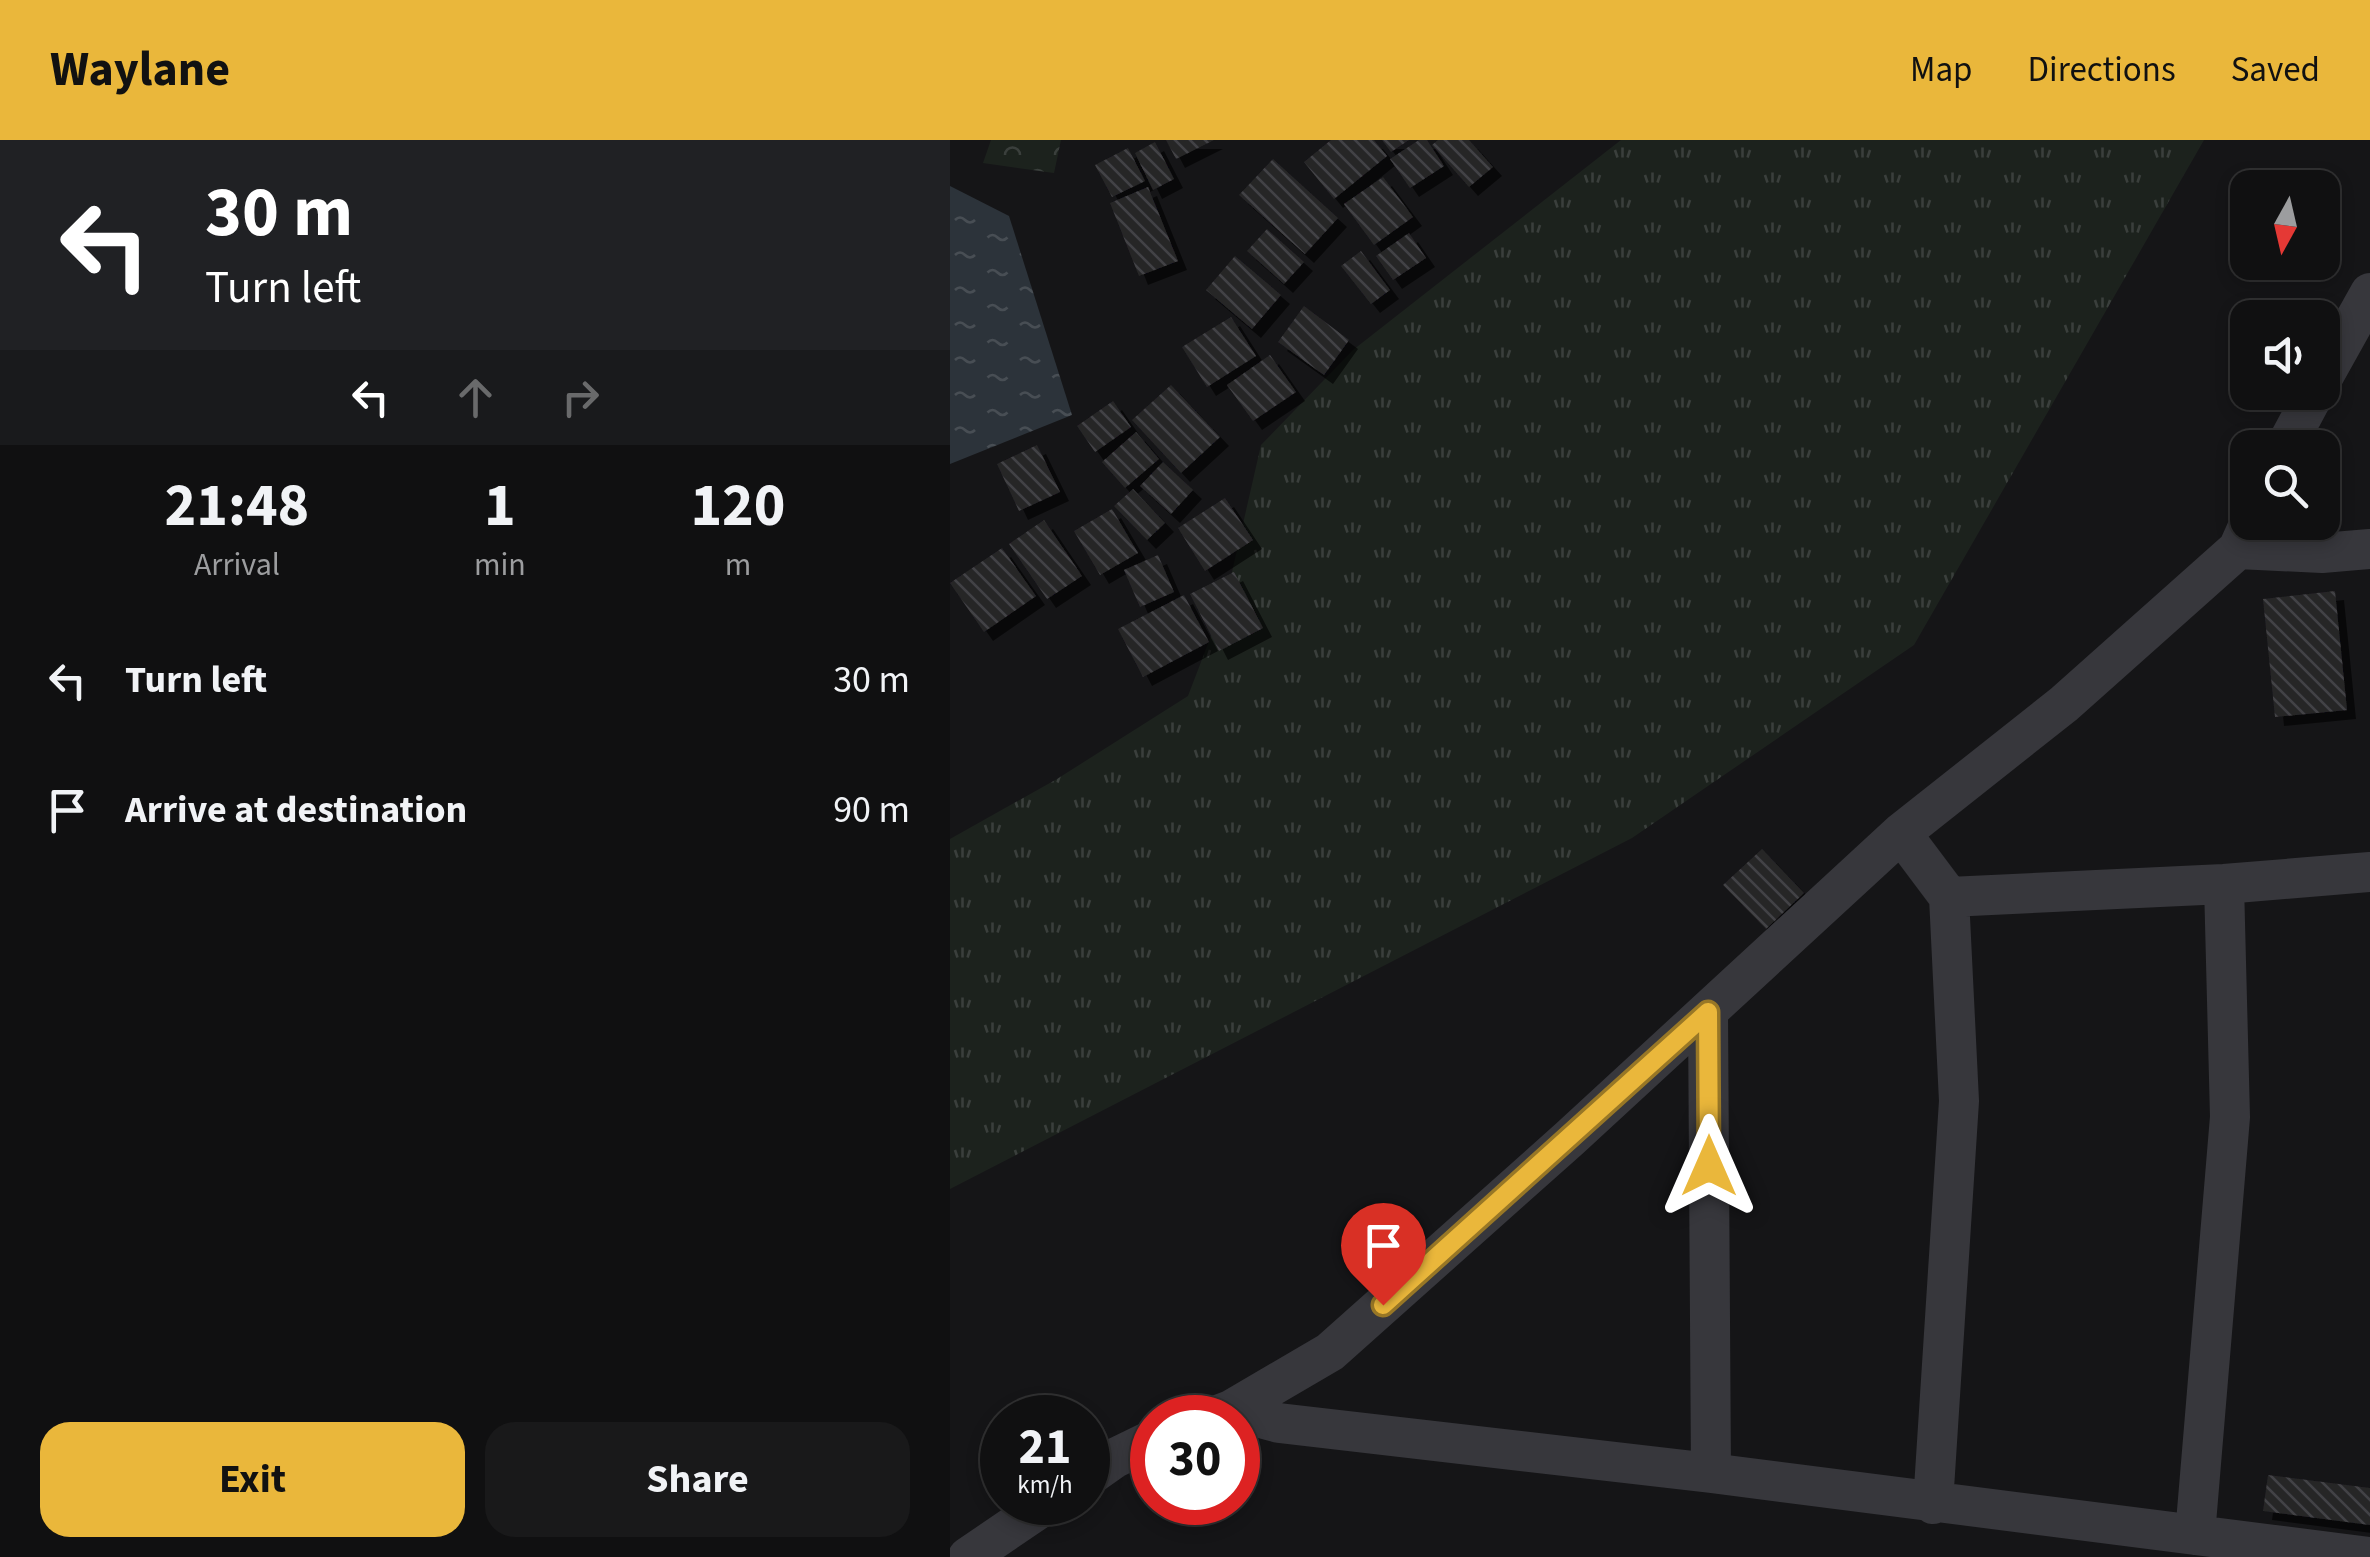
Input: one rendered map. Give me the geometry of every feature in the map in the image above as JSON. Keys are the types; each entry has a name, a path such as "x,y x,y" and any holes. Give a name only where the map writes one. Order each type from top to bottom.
{"street":[{"path":"2340,346 2370,293"},
{"path":"1254,1395 1330,1352 1901,834 2064,704 2240,540"},
{"path":"2264,540 2322,552 2370,549"},
{"path":"1901,834 1949,897 1959,1101 1933,1504"},
{"path":"1949,897 2224,884 2370,872"},
{"path":"2194,1535 2230,1118 2224,884"},
{"path":"1708,1012 1711,1473"},
{"path":"1260,1420 2368,1557"},
{"path":"968,1557 1015,1525"}],"green space":[{"path":"991,140 1061,140 1054,173 983,163"},
{"path":"1621,140 2204,140 1914,645 1632,838 950,1189 950,839 1057,779 1188,696 1227,594 1261,445 1353,350"}],"water":[{"path":"950,186 1009,216 1072,415 950,464"}],"building":[{"path":"1166,140 1214,140 1176,159"},
{"path":"1331,140 1374,140 1387,156 1334,199 1304,162"},
{"path":"1382,140 1409,140 1391,152"},
{"path":"1419,140 1427,140 1444,166 1410,188 1390,159"},
{"path":"1438,140 1469,140 1493,167 1469,187 1432,145"},
{"path":"1155,142 1174,179 1153,190 1135,153"},
{"path":"1128,148 1145,181 1112,197 1095,165"},
{"path":"1273,159 1338,218 1305,254 1239,195"},
{"path":"1383,177 1413,217 1374,245 1344,204"},
{"path":"1148,187 1178,261 1139,276 1110,203"},
{"path":"1267,229 1304,262 1284,284 1247,251"},
{"path":"1409,233 1426,258 1393,280 1376,256"},
{"path":"1361,251 1390,290 1371,304 1341,266"},
{"path":"1235,256 1281,295 1252,329 1206,290"},
{"path":"1304,306 1349,340 1324,375 1278,342"},
{"path":"1231,317 1256,356 1207,387 1182,347"},
{"path":"1270,355 1296,392 1253,421 1227,385"},
{"path":"1171,385 1220,437 1181,473 1132,420"},
{"path":"1113,401 1131,427 1095,452 1077,426"},
{"path":"1136,432 1159,459 1125,488 1102,462"},
{"path":"1037,445 1060,492 1019,511 997,464"},
{"path":"1163,462 1193,490 1171,514 1140,486"},
{"path":"1133,489 1165,523 1147,540 1114,506"},
{"path":"1225,498 1253,540 1205,571 1178,528"},
{"path":"1112,509 1138,553 1100,575 1074,531"},
{"path":"1044,520 1082,576 1047,599 1009,544"},
{"path":"1002,548 1036,596 984,632 950,583"},
{"path":"1158,555 1174,592 1140,607 1124,570"},
{"path":"1234,572 1263,628 1219,651 1190,594"},
{"path":"2335,591 2347,710 2275,717 2263,599"},
{"path":"1184,595 1209,642 1143,677 1118,629"},
{"path":"1762,849 1804,893 1766,929 1723,885"},
{"path":"2268,1475 2370,1488 2370,1525 2263,1511"}],"route":[{"path":"1383,1305 1708,1012 1709,1166"}]}
